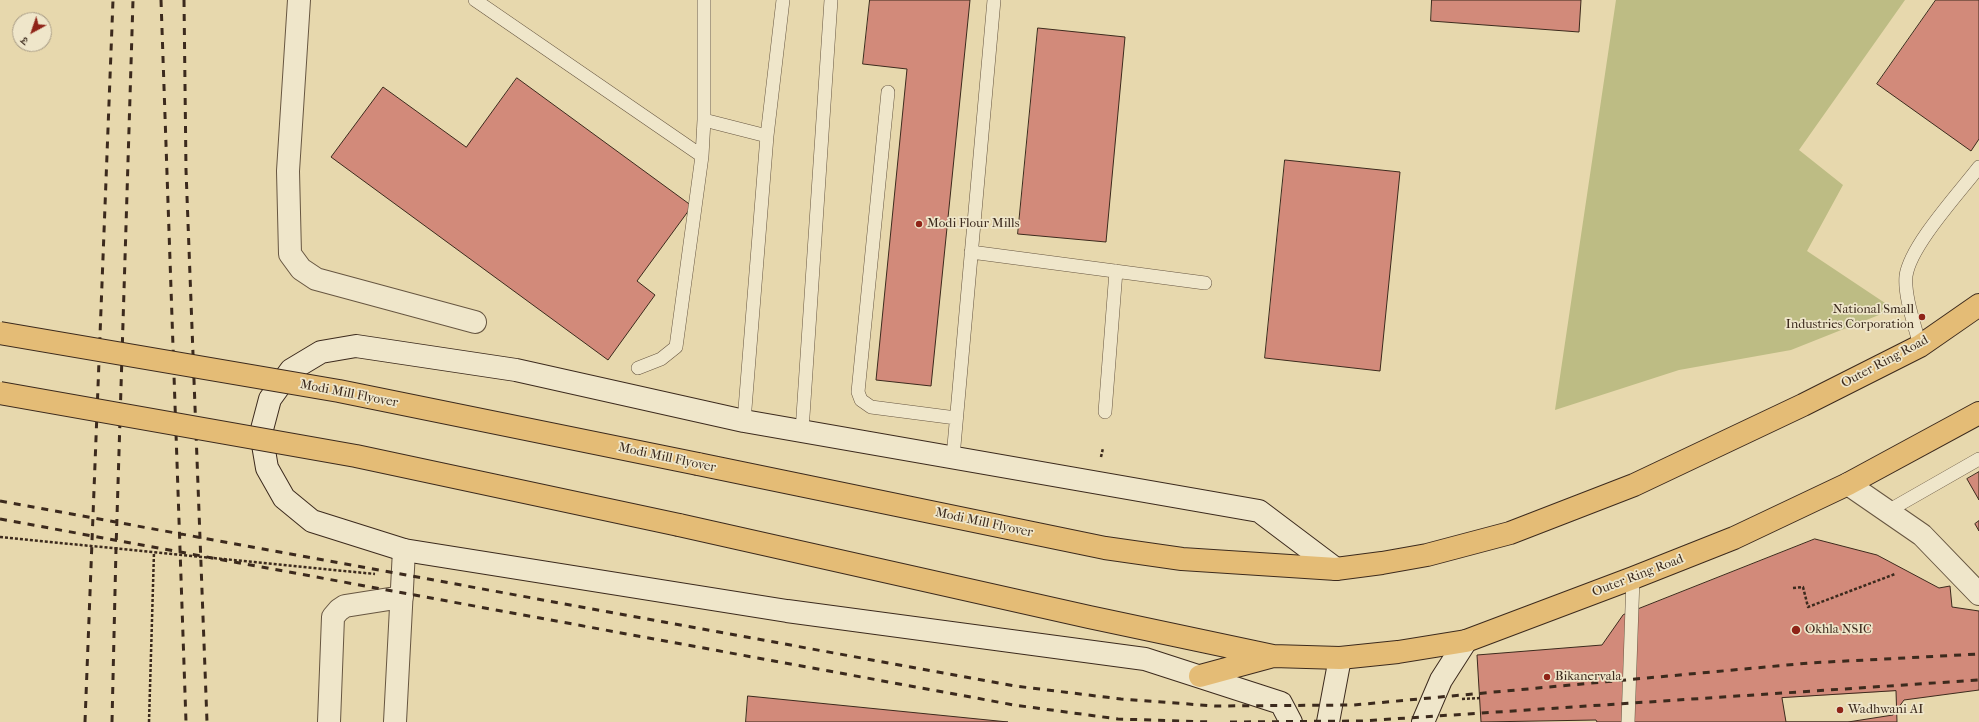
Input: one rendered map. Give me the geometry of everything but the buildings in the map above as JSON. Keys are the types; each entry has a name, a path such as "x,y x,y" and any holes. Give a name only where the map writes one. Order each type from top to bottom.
{"main road":[{"path":"299,0 288,171 290,254 300,269 316,279 475,322"},
{"name":"Outer Ring Road","path":"1336,569 1426,555 1510,533 1578,508 1634,485 1796,408 1920,346 1979,305"},
{"name":"Modi Mill Flyover","path":"0,333 339,391 1105,548 1182,558 1336,569"},
{"path":"1291,722 1281,703 1200,676 1145,660 786,611 404,550 312,520 284,498 267,468 261,433 270,399 291,370 321,352 356,346 516,370 744,421 1259,511 1336,569"},
{"path":"0,393 356,456 672,523 1089,618 1273,656"},
{"name":"Outer Ring Road","path":"1273,656 1340,658 1398,652 1466,641 1734,538 1848,484 1979,412"},
{"path":"1848,484 1922,535 1979,594"},
{"path":"395,722 404,550"},
{"path":"329,722 333,617 338,610 345,606 403,586"},
{"path":"1423,722 1441,680 1466,641"},
{"path":"1200,676 1273,656"},
{"path":"1328,722 1340,658"}],"lane":[{"path":"475,0 702,156"},
{"path":"638,368 661,359 676,347 702,156 704,120 704,0"},
{"path":"744,421 767,136 783,0"},
{"path":"802,431 831,0"},
{"path":"953,457 994,0"},
{"path":"888,92 858,392 861,400 871,407 956,418"},
{"path":"704,120 767,136"},
{"path":"1920,346 1907,292 1906,277 1910,263 1921,242 1979,167"},
{"path":"971,252 1205,283"},
{"path":"1105,412 1116,271"},
{"path":"1888,511 1979,459"},
{"path":"1628,722 1633,578"}],"path":[{"path":"0,537 154,552 403,586"},
{"path":"149,722 154,552"},
{"path":"1793,588 1803,587 1808,607 1895,574"},
{"path":"1454,699 1480,698"}],"shaded area":[{"path":"1616,0 1905,0 1799,150 1843,185 1807,251 1894,309 1791,350 1679,370 1555,410"}],"railway":[{"path":"85,722 113,0"},
{"path":"112,722 133,0"},
{"path":"161,0 186,722"},
{"path":"184,0 186,170 207,722"},
{"path":"0,501 1015,686 1121,699 1215,706 1354,705 1809,663 1979,654"},
{"path":"0,519 1014,705 1118,719 1211,722"},
{"path":"1230,722 1362,721 1979,680"}],"place":[{"name":"Modi Flour Mills","path":"919,224"},
{"name":"National Small Industries Corporation","path":"1922,317"},
{"name":"Okhla NSIC","path":"1796,630"},
{"name":"Bikanervala","path":"1547,677"},
{"name":"Wadhwani AI","path":"1840,710"}]}
